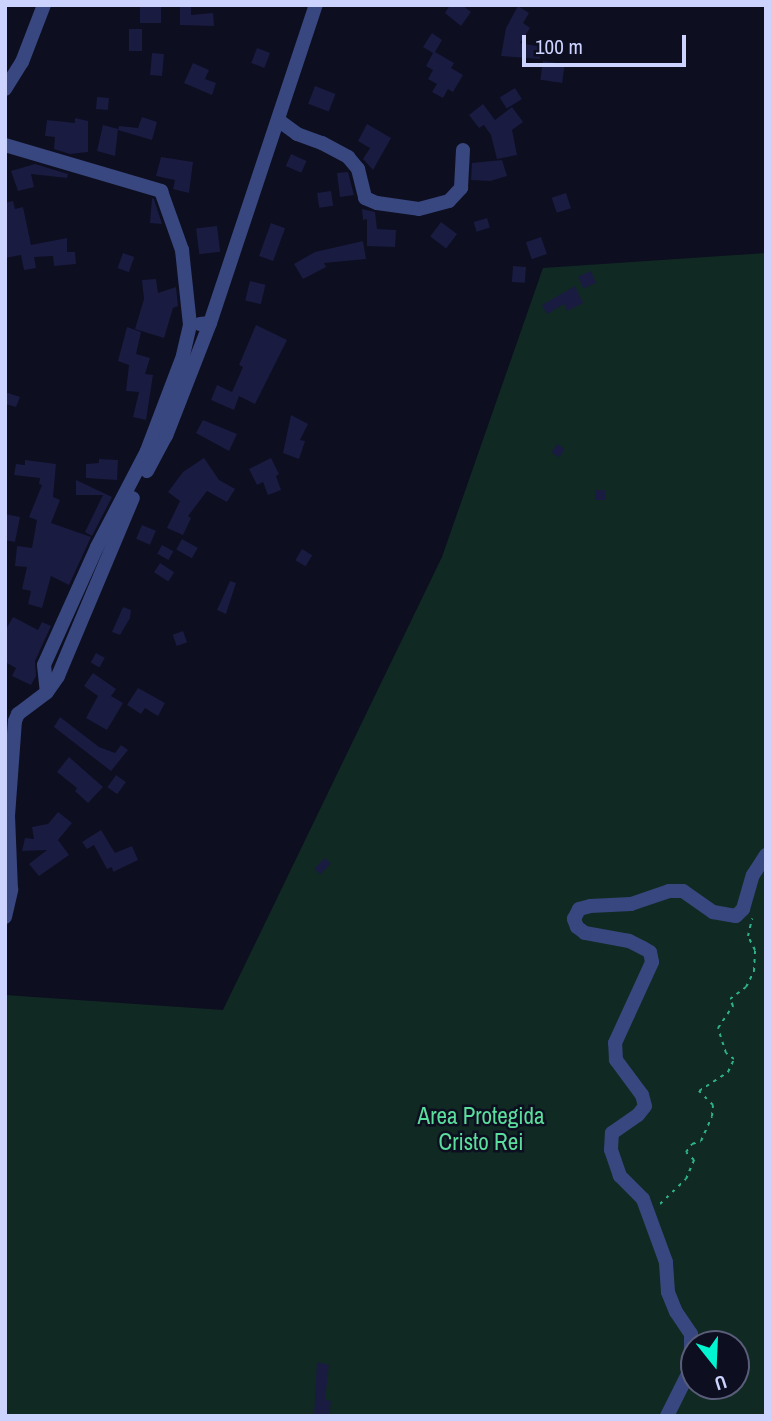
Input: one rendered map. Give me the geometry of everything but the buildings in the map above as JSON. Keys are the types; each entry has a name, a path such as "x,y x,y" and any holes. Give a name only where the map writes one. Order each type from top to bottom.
{"street":[{"path":"5,89 22,62 44,5"},
{"path":"5,917 11,890 8,816 15,721 18,713 47,692 58,676 137,490 166,436 210,323 316,5"},
{"path":"278,120 297,134 348,157 358,169 365,198 377,203 419,209 449,201 461,188 463,150"},
{"path":"5,145 162,191 182,250 190,325 183,356 147,451 97,547 44,665 47,692"},
{"path":"190,325 210,323"},
{"path":"667,1416 691,1368 691,1334 676,1312 668,1292 666,1262 649,1215 642,1199 620,1176 611,1150 612,1133 638,1115 645,1106 642,1095 616,1060 615,1043 652,962 650,953 643,948 629,941 585,933 577,927 574,919 579,909 631,904 669,891 682,891 725,916 736,916 747,901 753,875 766,855"}],"path":[{"path":"649,1215 685,1179 694,1160 686,1152 692,1144 701,1141 712,1116 713,1105 699,1091 728,1072 734,1059 726,1053 718,1028 733,1006 730,999 746,987 754,971 755,950 748,936 752,923 747,901"}],"green space":[{"name":"Area Protegida Cristo Rei","path":"766,253 766,1416 5,1416 5,995 223,1010 442,557 543,268"}]}
